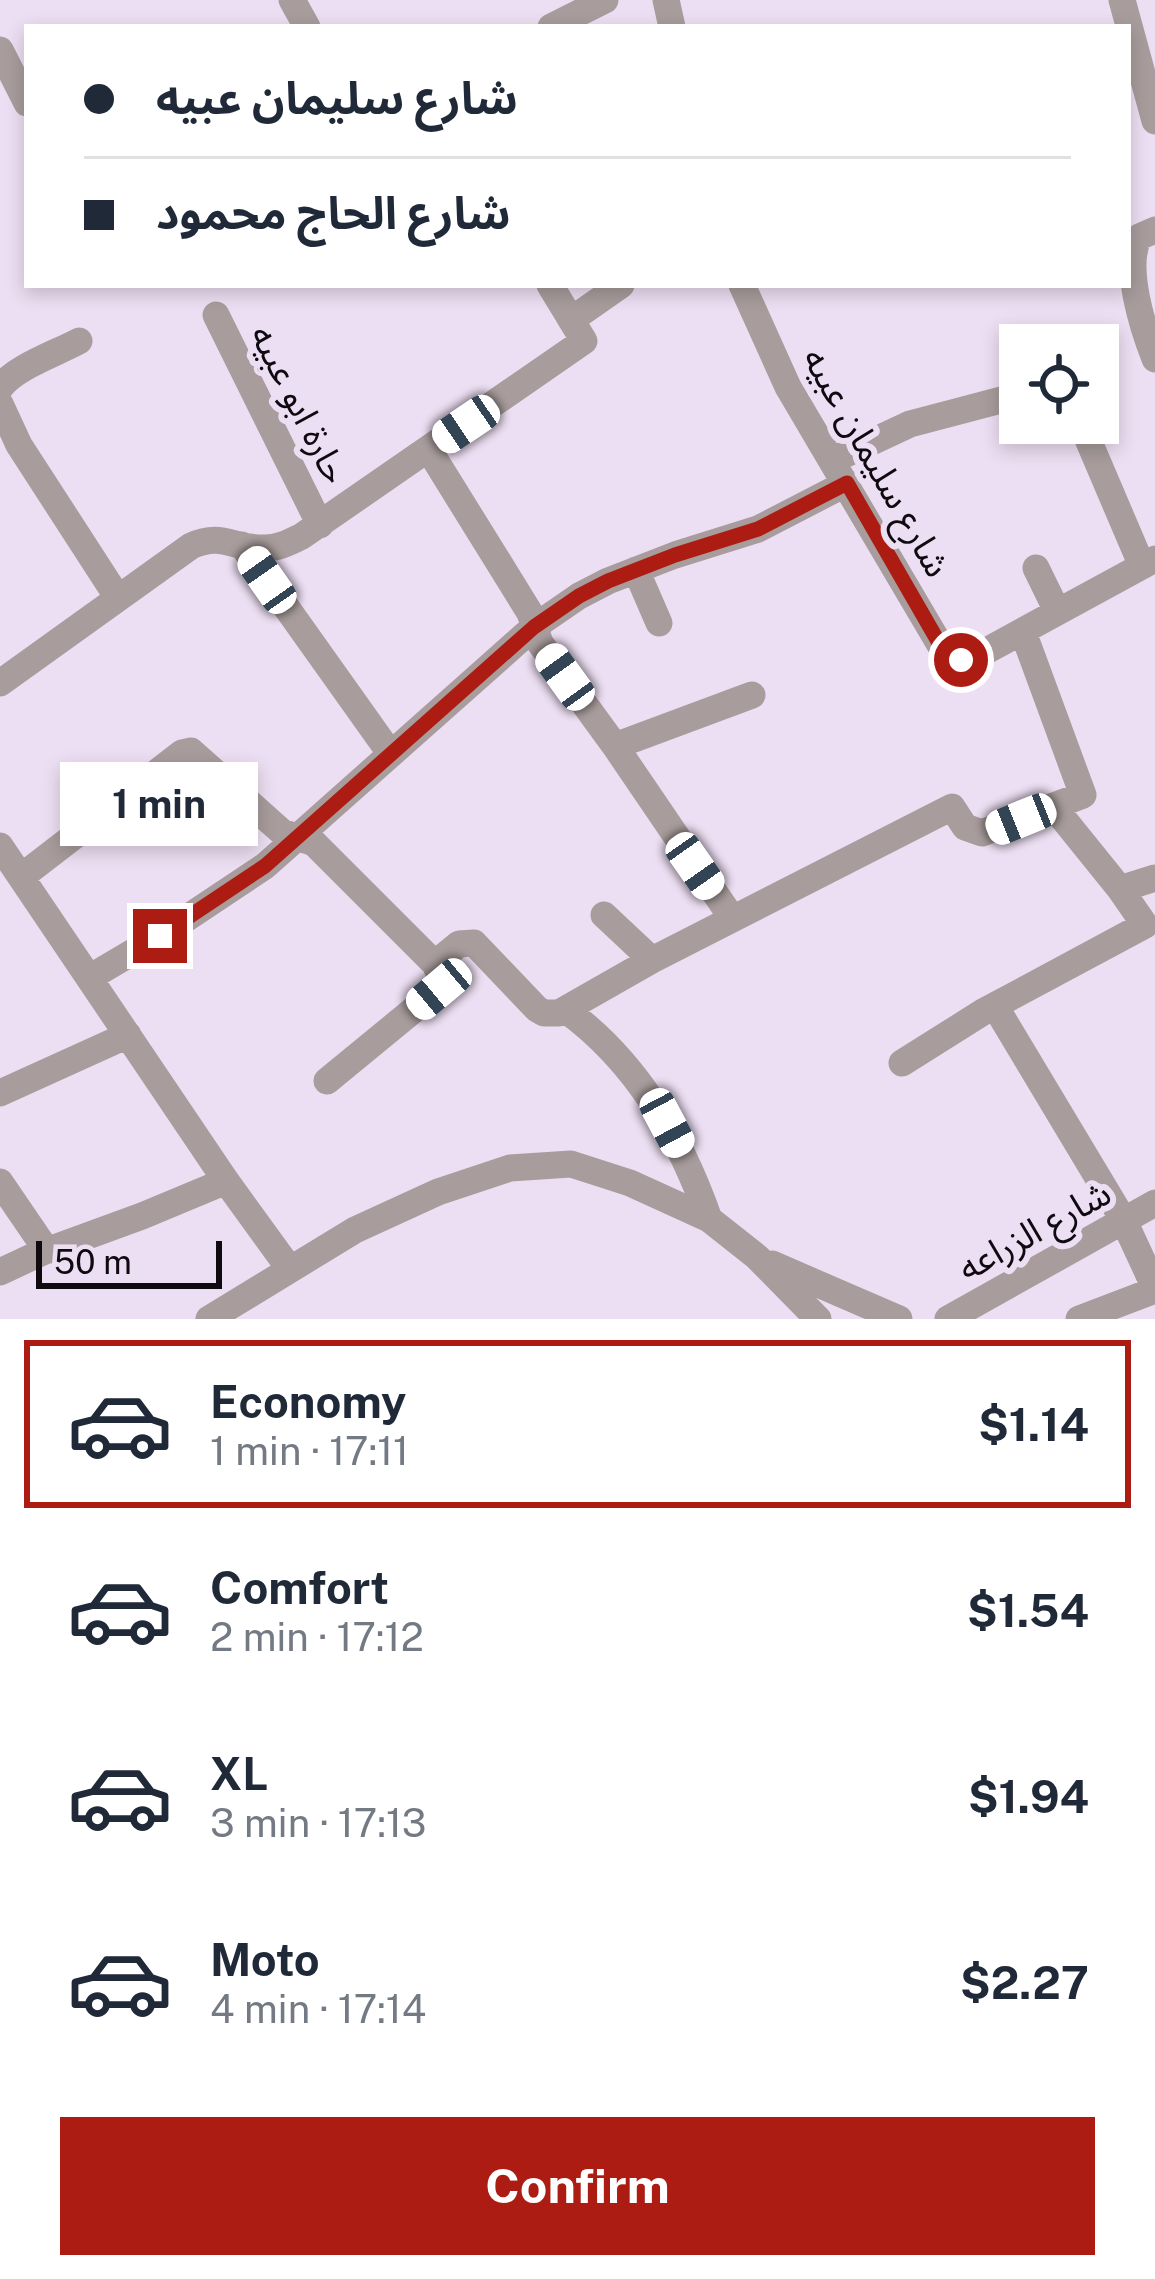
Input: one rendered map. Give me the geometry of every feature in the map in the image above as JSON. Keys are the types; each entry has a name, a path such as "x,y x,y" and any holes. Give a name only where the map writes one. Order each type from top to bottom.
{"street":[{"path":"556,24 605,0"},
{"path":"1131,35 1155,121"},
{"path":"0,50 24,97"},
{"path":"1155,230 1139,237 1135,246 1137,299 1155,359"},
{"path":"552,288 577,330"},
{"path":"0,682 200,542 215,538 272,548 320,525 429,450 577,330 618,288"},
{"name":"شارع سليمان عبيه","path":"743,288 788,387 946,655 969,659 1148,562"},
{"name":"حارة ابو عبيه","path":"216,315 320,525"},
{"path":"0,388 3,381 80,341"},
{"path":"89,978 265,866 534,627 579,596 636,570 758,529 910,424 999,400"},
{"path":"0,404 9,450 118,598"},
{"path":"1091,444 1148,562"},
{"path":"429,450 530,613 540,643 732,918"},
{"path":"242,545 390,753"},
{"path":"1036,568 1057,611"},
{"path":"636,570 659,623"},
{"path":"434,962 459,944 474,943 537,1009 552,1014 951,807 965,827 982,833 1082,796 1023,632"},
{"path":"615,746 752,695"},
{"path":"21,877 184,752 194,752 282,832 314,843 434,962 442,979 439,989 327,1082"},
{"path":"902,1064 994,1006 1145,925 1054,806"},
{"path":"0,846 290,1268"},
{"path":"1120,889 1155,878"},
{"path":"604,915 652,960"},
{"path":"994,1006 1124,1221 1155,1289 1079,1319"},
{"path":"566,1010 613,1051 667,1123 709,1219"},
{"path":"0,1094 128,1035"},
{"path":"209,1319 355,1230 438,1192 510,1168 571,1164 630,1183 709,1219 758,1257 818,1319"},
{"path":"0,1272 226,1180"},
{"path":"0,1182 47,1250"},
{"name":"شارع الزراعه","path":"948,1319 1155,1203"},
{"path":"758,1257 899,1319"}],"route":[{"path":"160,936 265,866 534,627 579,596 675,555 758,529 847,483 946,655 961,660"}]}
